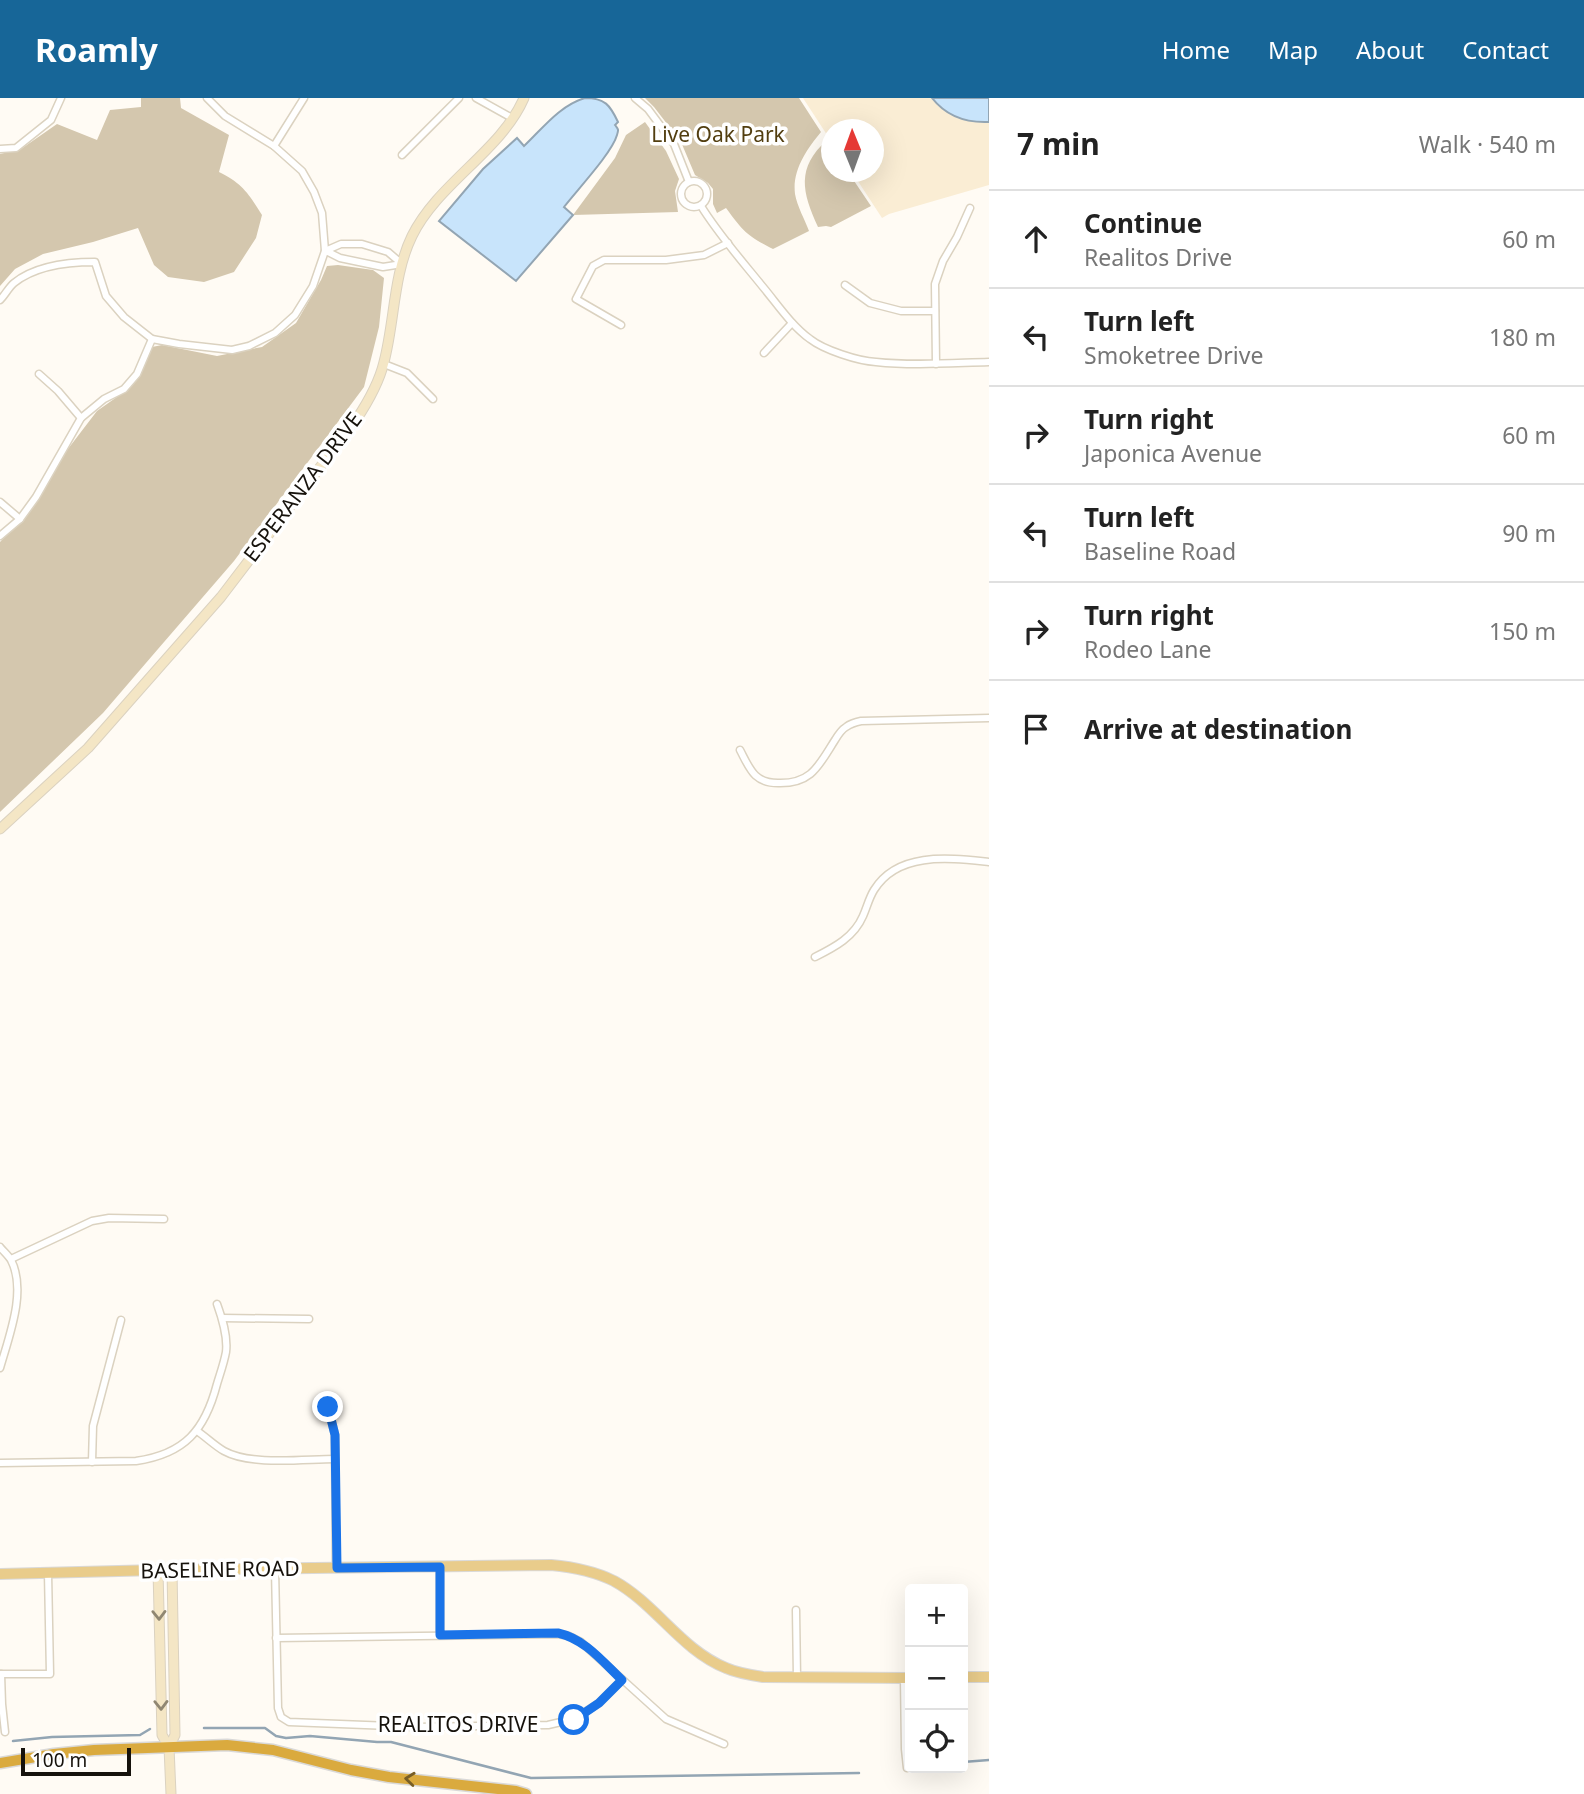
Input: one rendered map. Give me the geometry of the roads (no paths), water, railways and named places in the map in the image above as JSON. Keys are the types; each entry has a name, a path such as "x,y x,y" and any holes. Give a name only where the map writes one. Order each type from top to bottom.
{"highway":[{"path":"0,1763 94,1750 250,1746 389,1777 526,1794"}],"main road":[{"name":"ESPERANZA DRIVE","path":"0,829 88,748 220,597 356,420 368,401 384,364 401,264 412,235 467,168 491,145 524,98"},
{"name":"BASELINE ROAD","path":"0,1574 551,1565 578,1568 613,1581 640,1599 691,1646 725,1668 763,1677 905,1678"},
{"path":"158,1570 162,1735 169,1747 171,1794"},
{"path":"169,1747 175,1735 172,1570"},
{"path":"968,1677 989,1677"}],"street":[{"path":"0,149 16,148 51,120 61,98"},
{"path":"0,300 15,282 41,268 95,262 106,296 124,317 152,339 232,350 249,346 275,333 295,315 313,286 325,251 322,214 314,192 302,171 274,146 225,116 207,98"},
{"path":"274,146 304,98"},
{"path":"402,155 459,98"},
{"path":"476,98 512,118"},
{"path":"635,98 648,109 674,145 689,182"},
{"path":"697,181 706,188 708,197 701,206 691,207 683,202 682,189 689,182 697,181"},
{"path":"701,206 792,323 812,341 847,356 874,362 989,362"},
{"path":"936,364 935,284 943,261 970,208"},
{"path":"621,325 576,299 593,266 604,260 666,260 704,255 728,243"},
{"path":"325,251 341,244 362,244 388,252 401,264"},
{"path":"355,244 350,250 355,260"},
{"path":"325,251 340,258 383,267 401,264"},
{"path":"845,285 870,303 901,311 935,311"},
{"path":"764,353 792,323"},
{"path":"0,536 20,519 36,497 81,418 104,399 124,389 137,374 152,339"},
{"path":"384,364 407,373 433,399"},
{"path":"39,374 81,418"},
{"path":"0,502 20,519"},
{"path":"740,750 757,778 765,782 793,783 813,772 844,728 852,723 989,718"},
{"path":"815,957 834,948 848,937 862,919 878,885 902,866 944,858 989,862"},
{"path":"11,1259 92,1221 109,1218 164,1219"},
{"path":"0,1247 11,1259 17,1282 17,1306 0,1368"},
{"path":"0,1463 136,1461 156,1458 177,1448 197,1431 211,1407 226,1350 222,1318 217,1304"},
{"path":"222,1318 309,1319"},
{"path":"92,1462 93,1426 121,1320"},
{"path":"328,1407 335,1435 337,1568"},
{"path":"197,1431 223,1451 239,1457 257,1460 335,1459"},
{"path":"440,1567 440,1635"},
{"path":"275,1569 276,1638 558,1633 582,1642 666,1719 724,1744"},
{"path":"5,1732 0,1674 50,1674 48,1573"},
{"path":"796,1609 797,1678"},
{"name":"REALITOS DRIVE","path":"276,1638 278,1708 281,1717 289,1721 416,1727 548,1725 574,1720 599,1703 622,1680"}],"water":[{"path":"585,98 597,99 609,107 618,122 615,125 618,129 614,143 564,207 573,215 516,281 439,221 483,169 517,138 524,146 559,112"},
{"path":"932,98 989,98 989,122 958,117"}],"waterway":[{"path":"204,1728 265,1728 276,1736 286,1738 310,1736 391,1742 531,1778 859,1773"},
{"path":"13,1741 52,1737 140,1735 150,1729"},
{"path":"968,1762 989,1760"}],"park label":[{"name":"Live Oak Park","path":"718,135"}]}
